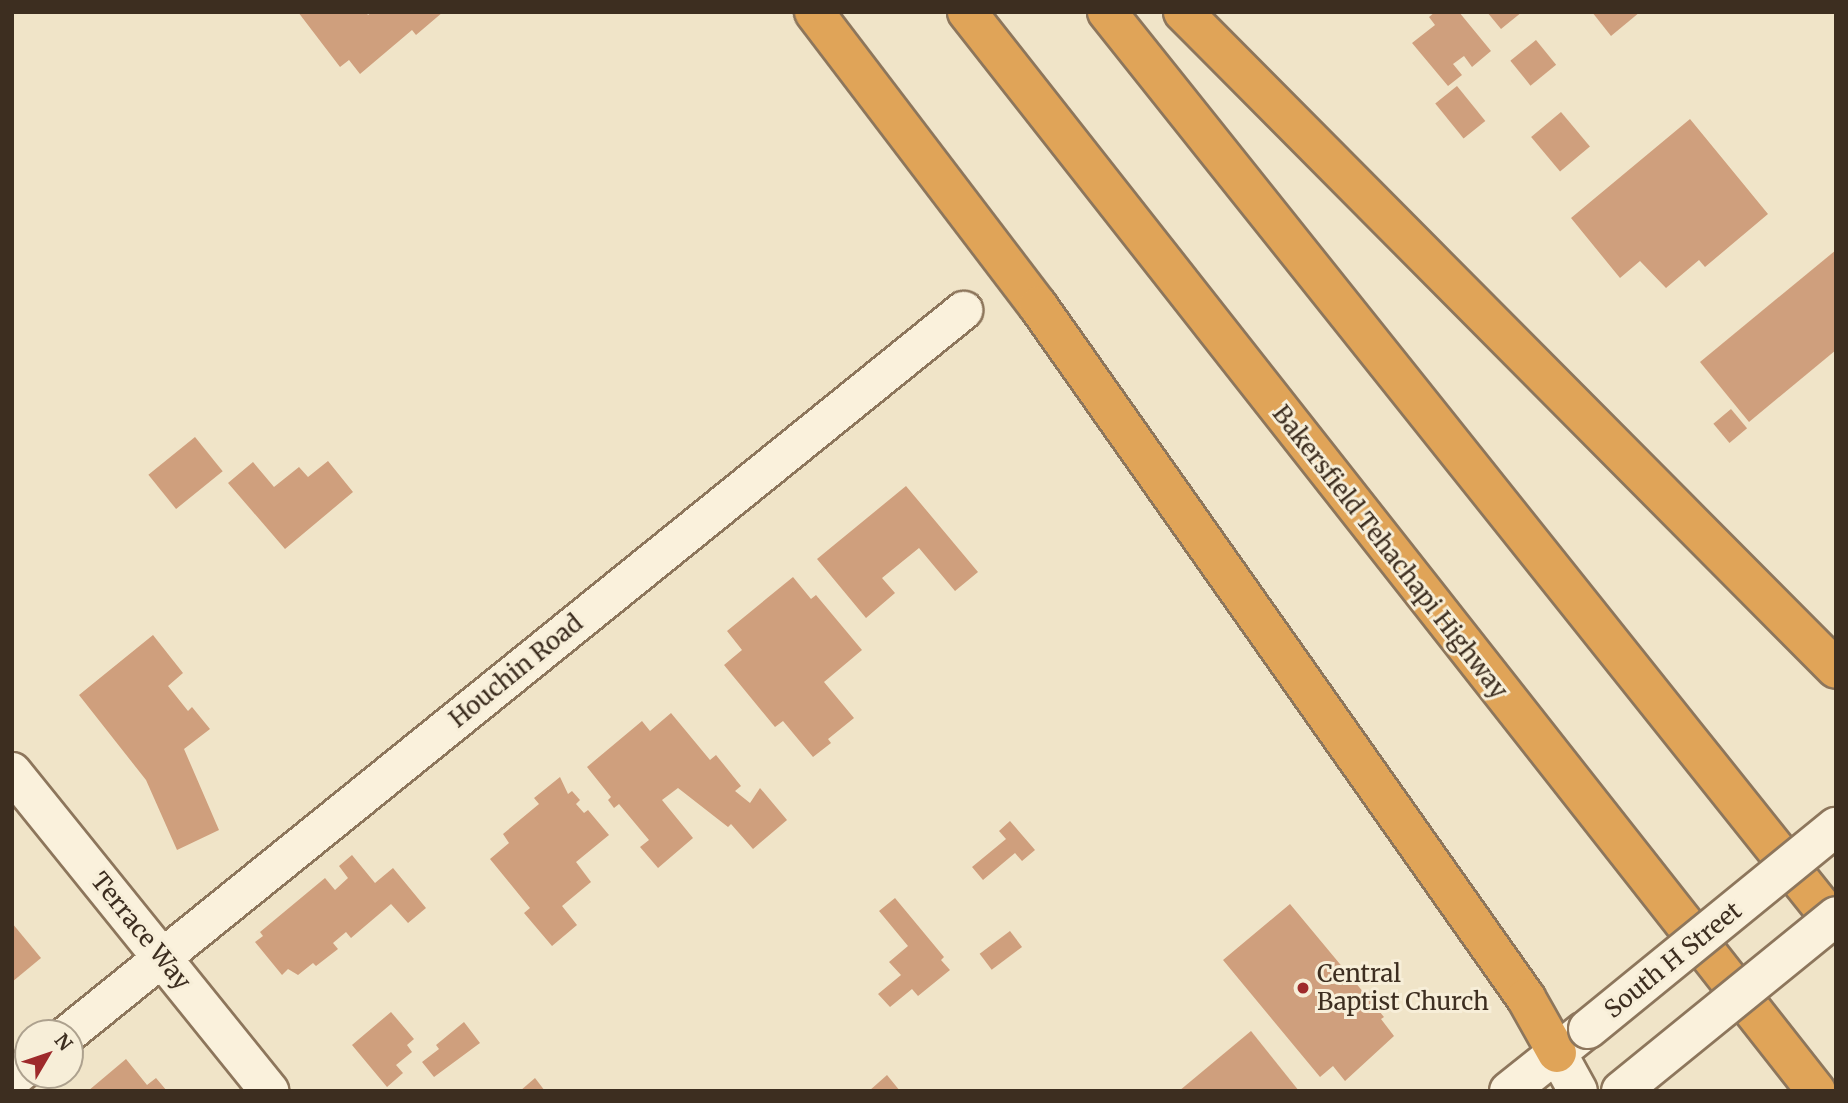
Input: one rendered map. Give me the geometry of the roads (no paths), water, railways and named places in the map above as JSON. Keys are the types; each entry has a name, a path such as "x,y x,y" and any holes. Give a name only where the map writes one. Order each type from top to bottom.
{"highway":[{"path":"814,12 971,215 1082,367 1526,998 1558,1054"},
{"name":"Bakersfield Tehachapi Highway","path":"967,12 1816,1091"},
{"path":"1107,12 1836,925"},
{"path":"1183,12 1836,669"}],"street":[{"name":"Houchin Road","path":"84,1020 963,310"},
{"name":"Terrace Way","path":"12,772 269,1091"},
{"name":"South H Street","path":"1509,1091 1836,827"},
{"path":"1621,1091 1836,916"},
{"path":"1558,1054 1578,1091"}],"place":[{"name":"Central Baptist Church","path":"1303,988"}]}
